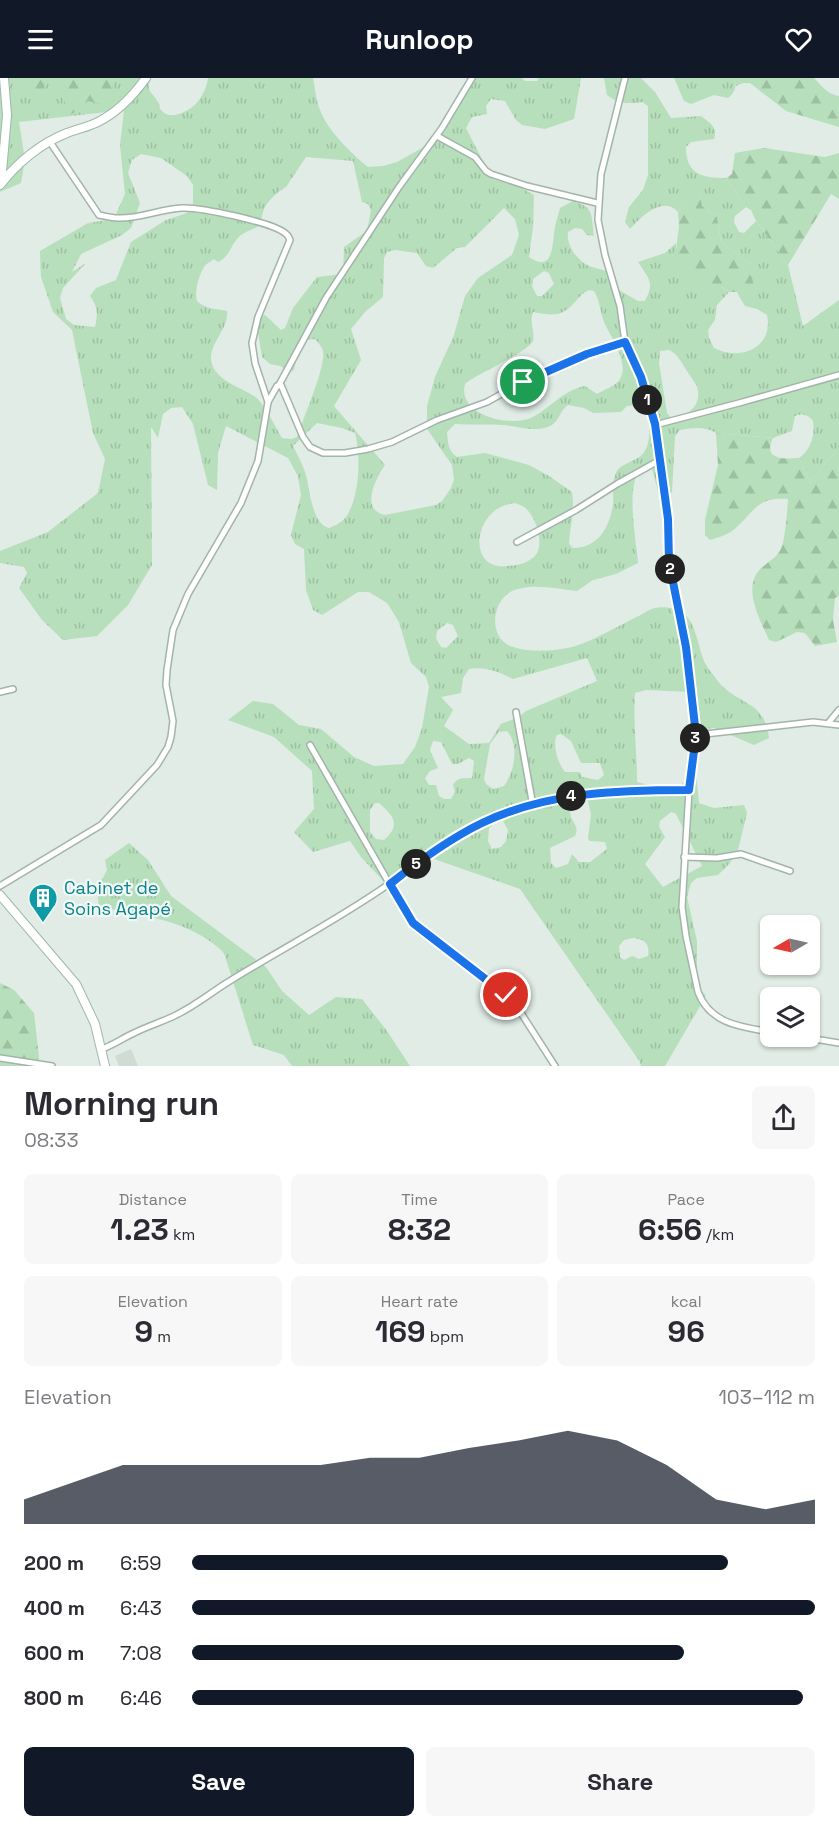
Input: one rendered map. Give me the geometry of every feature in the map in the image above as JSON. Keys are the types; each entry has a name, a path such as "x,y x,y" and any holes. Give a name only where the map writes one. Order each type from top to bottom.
{"street":[{"path":"1,184 4,78"},
{"path":"1,184 30,154 64,134 96,123 108,116 133,96 146,78"},
{"path":"0,886 101,825 157,765 168,747 173,721 166,685 173,630 188,594 241,503 258,461 268,402 326,298 399,187 437,136 472,78"},
{"path":"625,78 601,174 597,203 600,232 620,306 625,342 641,377 655,424 668,519 669,562 686,647 696,735 684,857 683,922 702,1002 725,1022 760,1030"},
{"path":"437,136 475,157 491,174 527,186 597,203"},
{"path":"50,142 99,215 118,218 134,217 162,210 184,208 233,216 262,224 289,236 288,248 277,268 258,317 252,343 255,363 268,402"},
{"path":"279,385 284,387 303,437 310,447 323,453 345,453 392,442 437,420 487,402 523,382 587,354 625,342"},
{"path":"655,424 839,375"},
{"path":"517,542 660,460"},
{"path":"0,692 13,688"},
{"path":"829,722 839,710"},
{"path":"516,712 533,806"},
{"path":"696,735 793,724 829,722 839,725"},
{"path":"310,745 413,923 511,1000 555,1066"},
{"path":"102,1049 178,1015 207,998 232,980 285,950 390,884 427,855 482,823 568,796 602,791 689,790"},
{"path":"684,857 717,858 741,854 790,871"},
{"path":"0,895 70,975 89,1010 105,1066"},
{"path":"820,1040 839,1043"},
{"path":"0,1058 52,1066"}],"shaded area":[{"path":"131,1049 138,1066 119,1066 115,1056"}],"green space":[{"path":"0,78 151,78 150,91 162,111 166,114 177,115 196,104 204,92 208,78 313,78 323,118 348,149 368,167 397,162 438,139 471,78 522,78 525,81 537,81 539,78 581,78 574,119 545,129 522,125 516,120 505,101 491,99 486,106 487,114 472,117 466,128 489,176 534,195 529,257 544,262 548,259 560,208 573,201 580,203 591,213 594,236 587,235 582,229 575,228 568,232 573,251 587,265 607,271 612,286 638,301 645,301 650,285 638,262 665,253 676,243 672,256 729,292 717,305 715,320 708,330 714,348 724,352 744,352 753,349 765,336 768,326 767,315 745,306 739,296 744,296 750,264 721,242 717,217 702,206 700,194 693,189 678,212 672,207 659,207 646,214 630,229 625,222 629,207 643,190 648,175 648,106 642,102 623,103 611,98 607,95 604,78 641,78 655,92 671,118 701,116 712,126 715,131 714,139 691,142 686,147 689,164 703,176 726,178 746,207 735,216 734,222 739,232 744,233 756,221 788,265 803,326 839,300 839,447 810,483 799,458 807,451 813,437 813,421 807,416 795,416 792,431 773,438 716,433 703,428 680,430 675,436 672,492 665,494 658,491 652,469 646,468 636,477 633,508 638,563 616,574 593,580 577,591 540,587 518,589 502,599 495,617 496,627 504,642 520,649 543,651 579,645 658,607 672,608 687,616 708,669 733,695 756,709 766,725 769,738 754,745 714,728 706,729 698,746 696,774 699,803 714,808 744,805 747,813 738,850 730,863 718,875 697,878 691,883 687,897 697,941 697,973 701,990 706,996 665,1066 641,1066 520,889 434,859 404,876 390,888 361,857 350,841 313,852 294,832 314,809 312,771 274,737 228,720 253,701 273,704 299,725 321,729 354,757 374,766 403,764 415,747 422,728 429,687 426,677 411,663 399,622 387,603 369,592 358,592 322,615 313,610 306,590 304,549 295,544 291,535 301,495 298,476 288,458 226,426 218,453 217,490 208,485 193,424 182,407 171,408 163,414 158,438 151,427 152,565 128,605 97,636 63,640 42,620 19,588 27,573 24,567 0,563 0,551 48,532 98,493 105,459 93,433 72,330 53,312 41,277 40,251 88,223 114,219 125,194 120,145 124,110 19,122 25,160 21,183 0,192","holes":["141,154 161,158 187,176 193,185 193,206 187,213 166,220 131,242 116,280 96,288 90,296 97,311 95,327 74,325 66,319 60,298 63,288 86,263 72,272 81,254 122,235 131,228 140,203 128,173 132,160","306,157 353,161 362,202 368,204 371,210 367,231 344,247 343,274 317,277 293,308 285,328 281,330 265,315 260,316 257,326 262,357 270,364 280,366 290,372 294,370 298,349 304,340 315,339 323,351 321,369 313,393 297,437 292,439 282,438 258,399 227,382 216,372 211,358 212,352 225,323 227,311 204,306 198,302 196,295 198,280 205,266 214,259 218,262 222,260 241,235 259,225 265,207 286,187","504,208 515,219 519,235 512,255 478,278 465,296 454,335 435,377 427,406 427,429 452,465 454,480 451,488 442,501 436,505 385,515 377,512 371,501 377,478 385,465 334,406 361,360 351,329 365,312 383,297 384,258 387,252 395,250 417,253 426,266 433,268 457,248 465,247","544,271 549,273 554,284 542,296 537,296 532,286 533,279","589,290 594,291 604,322 621,358 622,373 613,386 597,394 585,386 577,388 535,416 519,421 496,419 476,410 468,403 465,384 530,345 533,340 533,312 560,313 569,308","669,350 681,361 696,385 698,400 688,413 671,418 667,413 659,363 660,351","568,405 584,408 593,413 621,412 627,406 638,405 647,410 649,433 645,450 641,456 617,471 609,521 596,540 582,547 573,548 569,544 573,511 572,492 529,465 485,453 457,457 448,443 447,432 455,424 503,425 538,429 555,422","317,423 355,433 358,477 354,500 342,521 329,528 318,520 305,472 293,446","515,503 524,507 536,523 539,538 538,552 534,557 519,565 494,565 485,559 480,549 483,526 490,515 501,507","447,623 453,625 458,636 446,648 441,647 436,638 437,631","587,658 597,681 501,724 489,743 469,744 444,726 453,710 441,697 461,693 463,678 469,669 480,668 513,679","646,690 691,692 695,727 687,781 669,787 637,782 635,693","507,731 514,751 511,774 504,786 493,789 486,784 484,779 490,744 499,732","561,734 571,741 581,763 600,763 604,775 598,780 582,777 580,772 565,772 555,749 557,735","433,741 441,742 452,764 458,764 469,758 474,761 472,778 457,780 453,785 455,792 451,799 439,796 436,785 429,785 425,778 430,771 438,768 430,750","574,798 588,801 591,814 588,839 605,842 607,849 590,862 579,862 572,854 568,864 556,868 551,863 550,848 575,836 576,827 571,817","375,803 379,803 394,821 392,830 384,840 376,839 370,832 370,810","671,812 676,814 702,866 663,887 645,864 665,837 659,827 660,821","503,821 508,830 506,841 501,847 492,849 488,841 489,828","633,938 646,943 648,956 639,959 632,956 624,960 620,957 619,946 624,940"]},
{"path":"7,78 43,78 47,98 60,115 69,113 70,109 59,91 59,78 111,78 113,89 102,104 88,101 72,114 59,116"},
{"path":"674,78 736,78 736,84 734,92 728,98 714,95 691,104 684,101"},
{"path":"736,78 814,78 828,92 839,96 839,127 786,111 750,83 736,86"},
{"path":"764,148 825,157 839,153 839,199 831,194 788,265 726,178 732,174 735,153"},
{"path":"693,188 700,194 702,206 717,217 721,242 750,264 754,289 749,296 739,296 737,292 729,292 722,287 709,289 673,262 672,256 676,249 679,227 678,212"},
{"path":"716,433 773,438 770,445 772,454 781,458 799,458 810,483 839,447 839,596 835,598 833,620 837,642 815,646 805,633 797,632 776,642 769,640 758,616 753,598 753,581 757,573 782,546 788,499 768,500 762,503 725,535 710,540 705,535 705,520 718,465"},
{"path":"129,843 148,860 171,896 266,967 282,991 309,1015 336,997 362,999 410,1066 292,1066 284,1055 253,1045 224,953 197,933 182,926 99,907 97,889 107,870 105,860"},
{"path":"0,983 14,990 34,1013 40,1066 0,1066"}],"place":[{"name":"Cabinet de Soins Agapé","path":"43,924"}],"route":[{"path":"506,995 413,923 390,884 427,855 482,823 522,809 568,796 602,791 689,790 696,735 686,647 669,562 668,519 655,424 641,377 625,342 587,354 523,382"}]}
